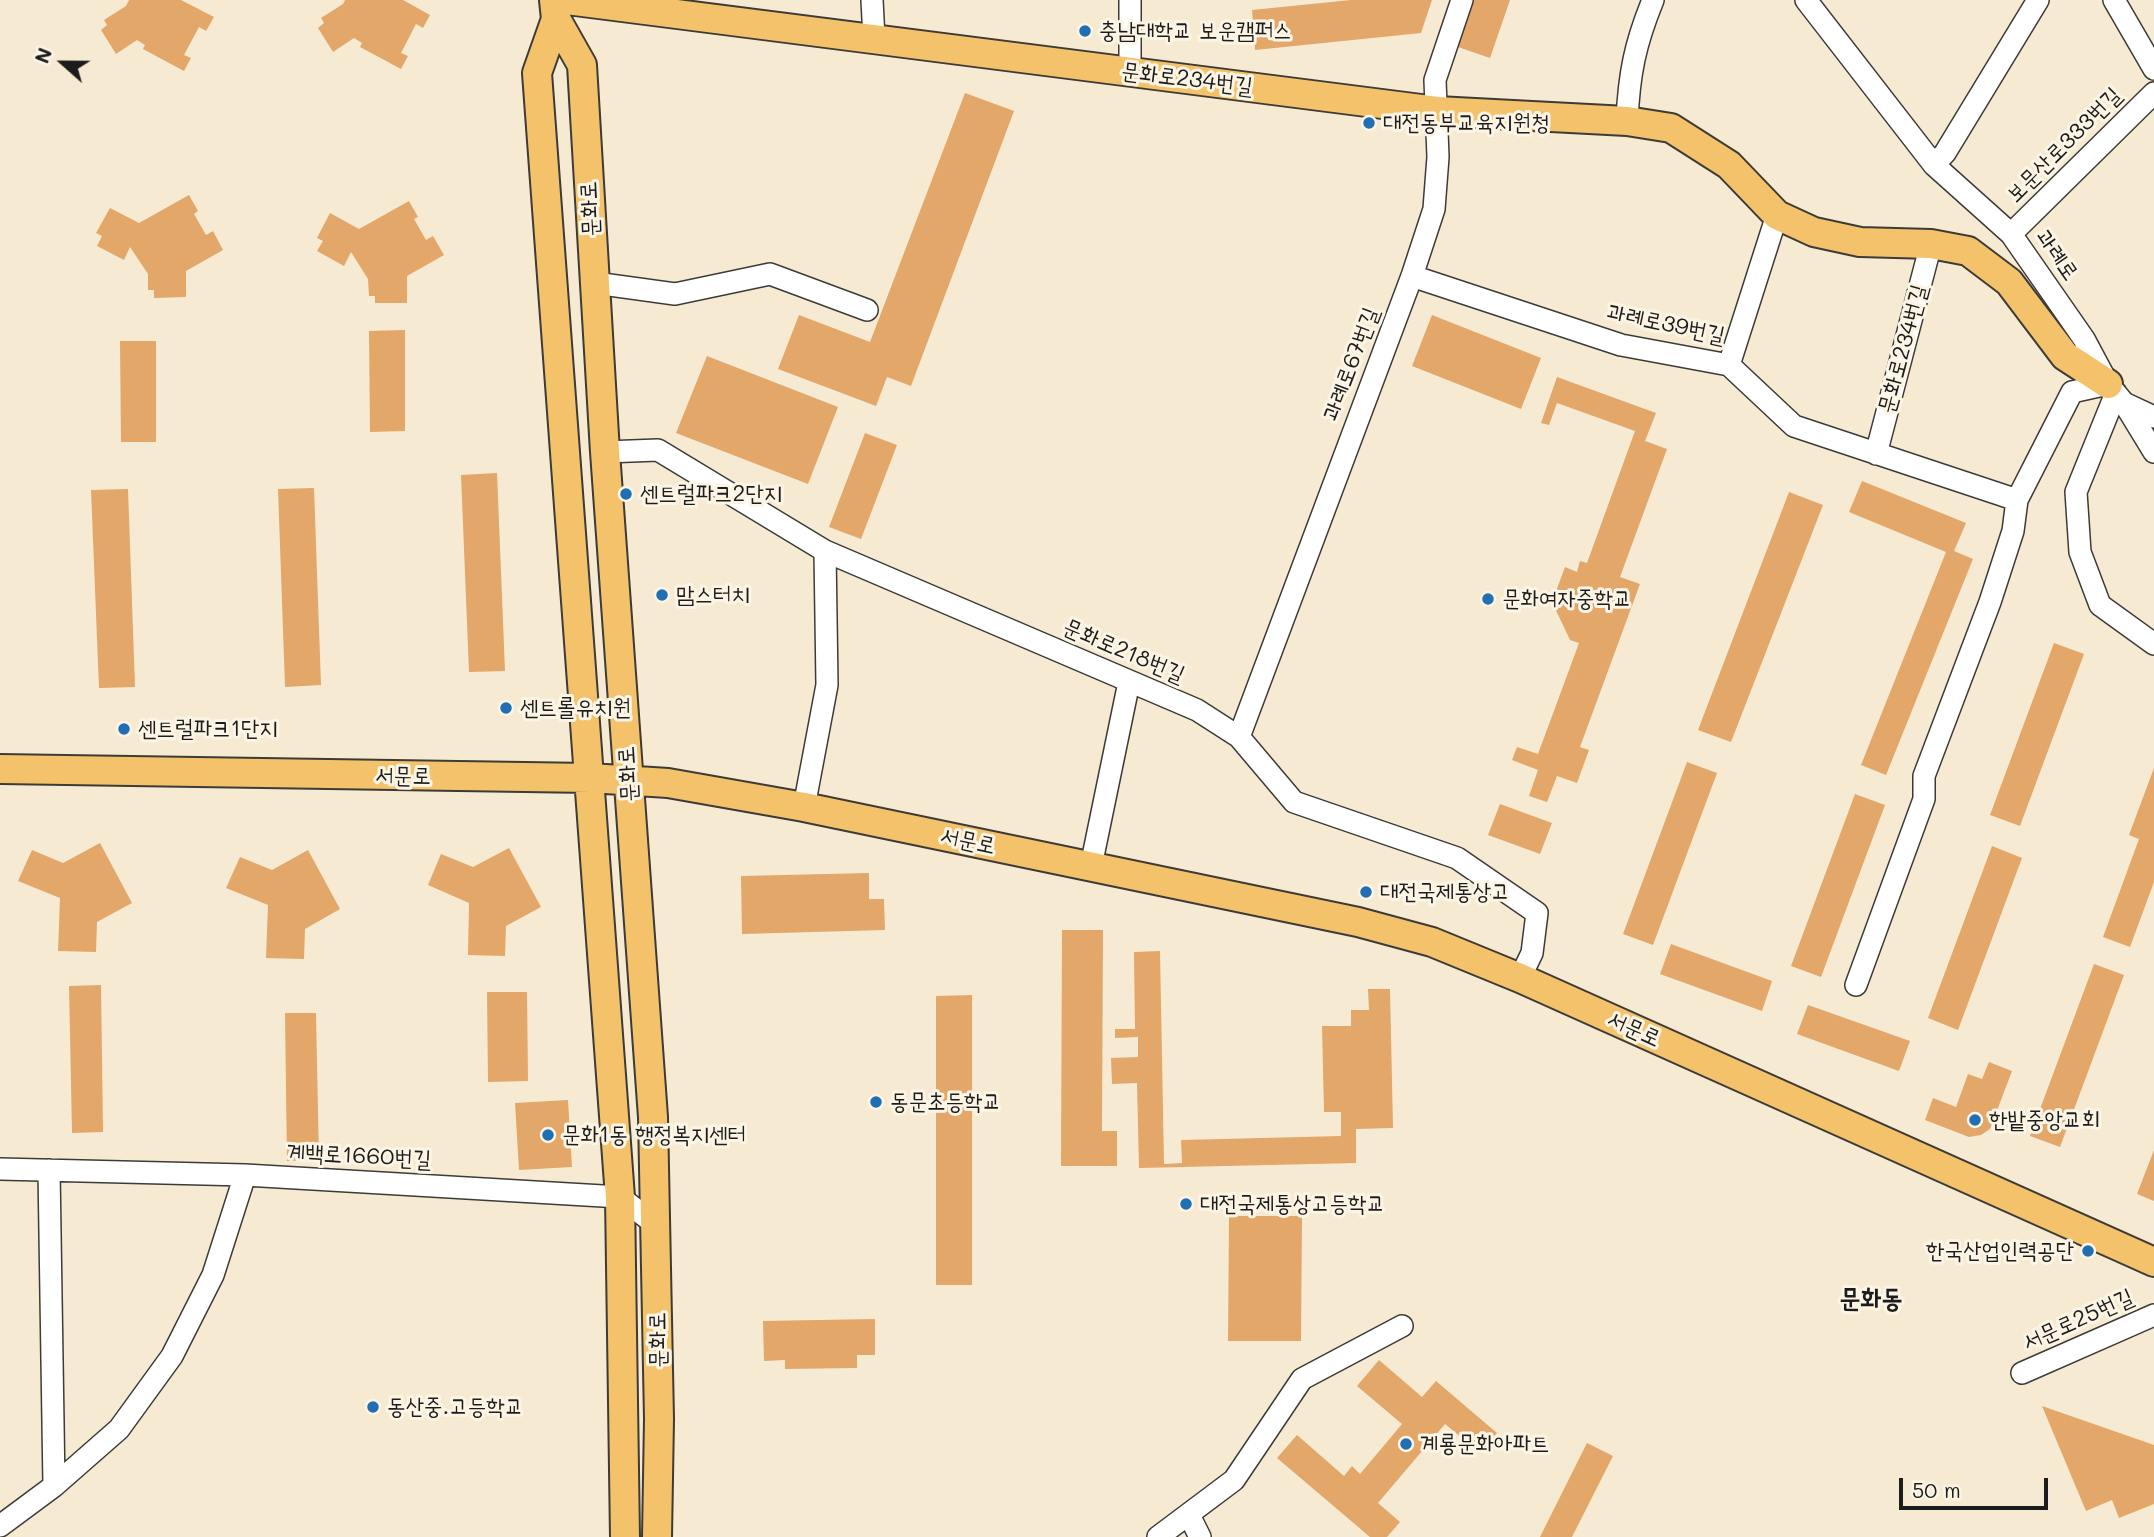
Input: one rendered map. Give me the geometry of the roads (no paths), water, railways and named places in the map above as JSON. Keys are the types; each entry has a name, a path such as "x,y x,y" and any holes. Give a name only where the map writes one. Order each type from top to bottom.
{"main road":[{"name":"문화로234번길","path":"559,6 874,38 1437,111 1627,121 1671,128 1729,165 1777,215 1814,232 1860,242 1931,244 1968,251 2009,282 2065,356 2116,393"},
{"name":"문화로","path":"559,6 582,65 605,452 653,1117 659,1419 657,1537"},
{"name":"문화로","path":"559,6 537,72 620,1197 625,1537"},
{"name":"서문로","path":"0,769 590,779 668,783 804,807 1358,922 1432,942 1520,978 2154,1262"}],"street":[{"path":"872,0 874,38"},
{"path":"1130,0 1130,72"},
{"name":"과례로67번길","path":"1239,737 1412,276 1434,209 1438,157 1434,80 1462,0"},
{"path":"1627,121 1628,80 1640,32 1653,0"},
{"name":"과례로","path":"1806,0 1934,165 2011,234 2084,340 2154,453"},
{"path":"1934,165 1945,153 2038,0"},
{"path":"2114,0 2154,69"},
{"name":"보문산로333번길","path":"2011,234 2154,93"},
{"path":"1729,365 1777,215"},
{"name":"문화로234번길","path":"1876,454 1931,244"},
{"path":"595,283 675,294 770,274 867,310"},
{"name":"과례로39번길","path":"1412,276 1621,345 1729,365 1794,426 2017,500"},
{"path":"1856,985 1924,799 1924,776 1990,602 2012,531 2017,500 2072,392 2116,393 2154,417"},
{"path":"2116,393 2076,492 2080,552 2100,605 2154,644"},
{"name":"문화로218번길","path":"605,452 658,450 825,551 1197,710 1239,737 1294,802 1457,858 1537,913 1532,953 1520,978"},
{"path":"804,807 827,685 825,551"},
{"path":"1091,866 1129,682"},
{"name":"계백로1660번길","path":"0,1169 245,1175 620,1197"},
{"path":"49,1170 54,1486"},
{"path":"0,1526 54,1486 119,1429 172,1356 213,1275 245,1175"},
{"path":"620,1197 656,1224"},
{"name":"서문로25번길","path":"2022,1373 2154,1315"},
{"path":"1158,1537 1234,1480 1302,1379 1402,1326"},
{"path":"1189,1515 1200,1537"}],"place":[{"name":"충남대학교 보운캠퍼스","path":"1085,31"},
{"name":"대전동부교육지원청","path":"1369,123"},
{"name":"센트럴파크2단지","path":"626,494"},
{"name":"맘스터치","path":"662,595"},
{"name":"문화여자중학교","path":"1488,599"},
{"name":"센트롤유치원","path":"506,708"},
{"name":"센트럴파크1단지","path":"124,729"},
{"name":"대전국제통상고","path":"1366,892"},
{"name":"동문초등학교","path":"876,1102"},
{"name":"한밭중앙교회","path":"1975,1120"},
{"name":"문화1동 행정복지센터","path":"548,1135"},
{"name":"대전국제통상고등학교","path":"1186,1204"},
{"name":"한국산업인력공단","path":"2088,1251"},
{"name":"동산중.고등학교","path":"373,1407"},
{"name":"계룡문화아파트","path":"1406,1444"}],"district":[{"name":"문화동","path":"1871,1299"}]}
